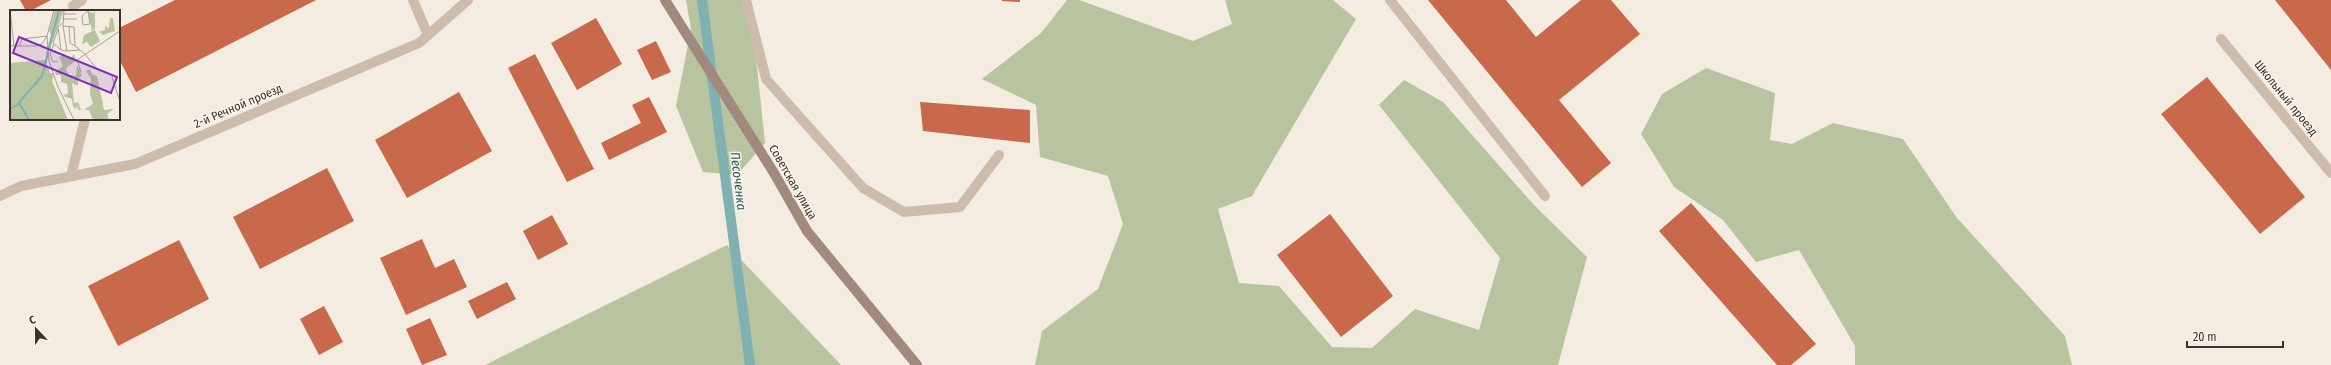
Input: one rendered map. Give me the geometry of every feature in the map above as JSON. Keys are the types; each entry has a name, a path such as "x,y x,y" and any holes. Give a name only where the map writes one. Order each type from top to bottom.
{"street":[{"path":"74,10 73,6 82,0"},
{"path":"413,0 428,35"},
{"name":"2-й Речной проезд","path":"0,196 21,186 135,164 419,42 468,0"},
{"path":"746,0 766,79 863,188 904,212 960,207 999,155"},
{"path":"1390,0 1545,196"},
{"name":"Советская улица","path":"667,4 774,173 807,231 917,365"},
{"name":"Школьный проезд","path":"2221,39 2331,173"},
{"path":"71,176 85,120"}],"green space":[{"path":"686,0 750,0 765,143 737,175 703,172 676,106 691,29"},
{"path":"1067,0 1079,0 1193,41 1232,24 1225,0 1333,0 1356,19 1252,196 1218,209 1239,283 1279,286 1332,347 1372,348 1415,309 1479,330 1500,258 1379,105 1404,80 1443,102 1534,205 1587,257 1558,365 1035,365 1042,331 1098,289 1123,224 1108,176 1040,157 1036,105 982,79 1041,33"},
{"path":"1706,68 1775,93 1770,140 1792,144 1833,123 1903,139 1957,218 2065,336 2072,365 1855,365 1855,346 1799,250 1756,262 1723,220 1674,187 1641,134 1662,94"},
{"path":"727,245 841,365 485,365"}],"building":[{"path":"20,0 51,0 32,10 25,10"},
{"path":"175,0 316,0 136,92 120,61 120,28"},
{"path":"1020,0 1020,2 1002,1"},
{"path":"1428,0 1506,0 1536,37 1581,0 1611,0 1640,34 1559,100 1611,163 1582,187"},
{"path":"2275,0 2331,0 2331,70"},
{"path":"596,18 622,64 577,90 551,43"},
{"path":"656,41 671,72 652,80 637,50"},
{"path":"535,54 594,169 567,182 508,68"},
{"path":"2207,77 2305,197 2260,234 2161,114"},
{"path":"459,92 492,151 407,198 375,140"},
{"path":"649,97 667,132 609,160 601,143 641,123 632,105"},
{"path":"920,102 1030,110 1030,143 923,131"},
{"path":"327,168 354,221 260,269 233,217"},
{"path":"1691,203 1816,344 1791,365 1777,365 1659,231"},
{"path":"1330,214 1393,296 1341,337 1277,255"},
{"path":"552,215 568,244 538,260 523,231"},
{"path":"422,239 435,268 454,259 467,287 406,315 380,258"},
{"path":"179,240 209,299 118,346 88,286"},
{"path":"507,282 516,299 477,319 468,301"},
{"path":"324,306 343,342 319,355 300,319"},
{"path":"430,318 447,355 422,365 406,329"}],"waterway":[{"name":"Песоченка","path":"702,0 750,365"}]}
